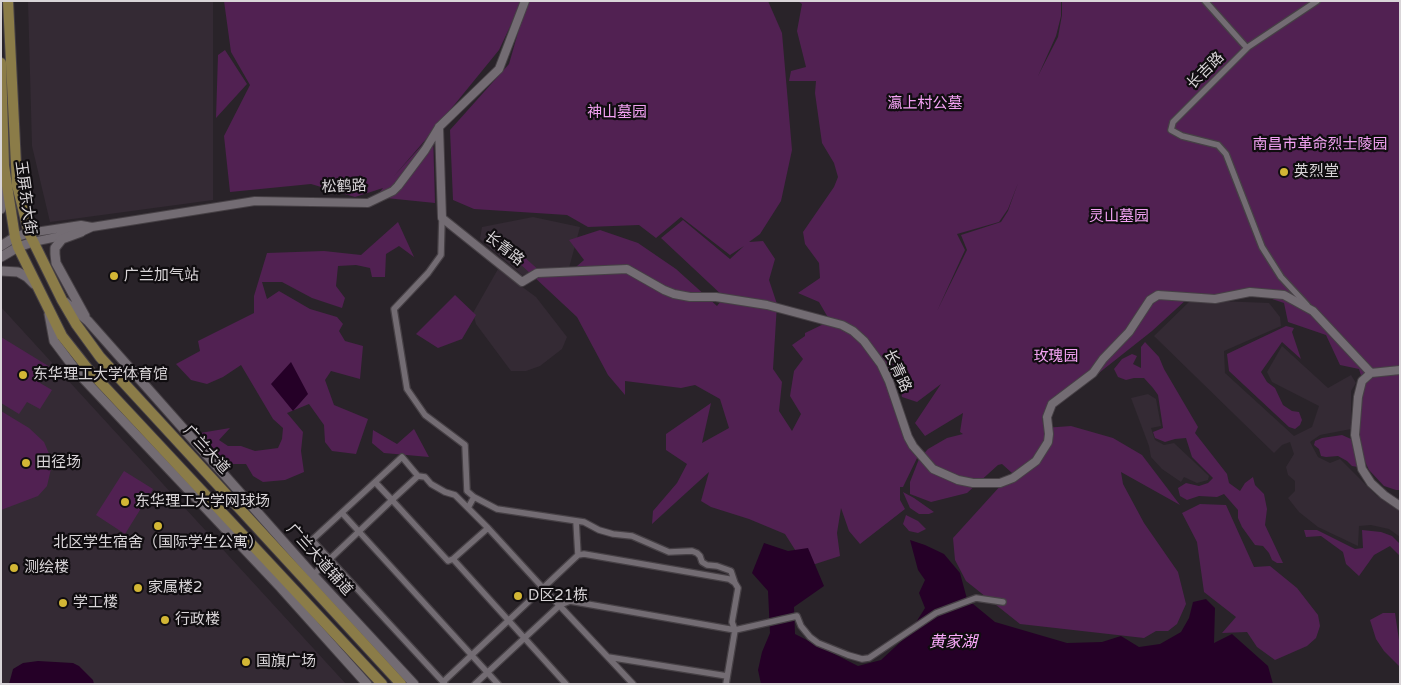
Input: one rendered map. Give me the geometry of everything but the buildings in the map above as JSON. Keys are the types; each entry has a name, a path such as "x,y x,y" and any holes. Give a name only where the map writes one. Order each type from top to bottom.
{"main road":[{"name":"玉屏东大街","path":"8,1 17,185 31,237"},
{"name":"玉屏东大街","path":"1,63 6,182 16,242"},
{"path":"1,210 6,182"},
{"path":"70,307 50,266 51,249 54,244 62,239 81,232"},
{"path":"1,246 31,237"},
{"name":"广兰大道","path":"31,237 62,300 76,324 100,357 310,578 401,684"},
{"path":"62,239 55,248 56,263 88,321"},
{"path":"1,257 16,242"},
{"name":"广兰大道","path":"16,242 62,336 88,369 382,684"},
{"path":"1,271 18,272 27,277 38,289"},
{"name":"广兰大道辅道","path":"62,300 88,321 310,578 414,684"},
{"path":"48,309 54,341 78,373 281,588 367,684"}],"street":[{"name":"松鹤路","path":"31,237 81,232 92,227 255,201 368,203 393,191 398,186 425,150 439,127 499,69 525,1"},
{"path":"1205,1 1247,48"},
{"name":"长吉路","path":"1312,311 1281,277 1262,247 1226,154 1218,145 1182,136 1171,130 1173,122 1247,48 1317,1"},
{"path":"439,127 442,218 441,255 428,273 394,309 407,389 425,415 466,445 467,491 474,497 497,509 589,523 599,530 632,536 669,552 688,550 697,553 704,564 731,571 738,588 732,622 735,630 726,684"},
{"name":"长青路","path":"442,218 522,282 537,273 627,269 674,294 768,304 834,323 853,331 875,353 882,364 913,446 933,469 958,480 973,483 1000,483 1013,478 1036,461 1048,442 1047,417 1052,404 1093,373 1103,359 1129,332 1152,297 1158,295 1215,299 1250,292 1284,296 1312,311"},
{"name":"松鹤路","path":"31,237 81,225 92,227"},
{"path":"1312,311 1371,373"},
{"path":"1400,370 1371,373 1362,382 1358,397 1354,435 1362,469 1384,495 1400,506"},
{"path":"633,684 543,588 488,528 455,495 431,484 425,477 418,476 402,458 312,540 444,683 471,656 508,621 543,588 578,555 584,554 729,579 735,583"},
{"path":"310,578 418,476"},
{"path":"375,482 448,561 453,560 488,528"},
{"path":"468,508 474,497"},
{"path":"342,513 498,684"},
{"path":"576,521 578,555"},
{"path":"453,560 566,684"},
{"path":"475,684 560,605 570,601 735,630 796,616 801,626 818,643 862,659 870,658 936,613 976,598 1004,602"},
{"path":"607,656 727,676"}],"shaded area":[{"path":"28,1 213,1 213,200 50,222 32,146"},
{"path":"533,217 580,227 569,268 522,275 480,239 482,227"},
{"path":"498,269 536,297 567,337 562,349 540,366 526,371 511,371 476,324 473,313"},
{"path":"1191,300 1269,303 1280,317 1281,326 1224,351 1225,373 1294,436 1312,427 1319,406 1272,382 1267,372 1282,346 1328,388 1351,375 1356,383 1351,391 1351,429 1320,435 1310,442 1318,457 1330,463 1340,459 1376,495 1389,503 1400,497 1400,537 1389,529 1371,525 1359,526 1358,546 1318,527 1299,512 1288,498 1295,491 1295,481 1288,475 1286,467 1294,454 1290,442 1282,445 1274,453 1154,336"},
{"path":"1,307 346,684 1,684"},
{"path":"1148,394 1156,399 1161,426 1151,428 1155,440 1164,445 1174,443 1209,476 1208,480 1197,483 1184,477 1181,482 1162,469 1151,457 1149,446 1131,398"}],"green space":[{"path":"224,1 522,1 499,50 394,176 433,133 435,203 376,197 383,188 355,197 311,184 230,192 224,136 250,85 231,52"},
{"path":"527,1 768,1 782,33 792,150 781,201 760,234 749,242 763,241 775,259 769,280 777,304 773,369 782,382 779,411 792,431 801,414 790,396 794,371 803,359 792,345 805,336 805,333 830,321 819,302 798,293 820,278 819,263 805,244 803,232 834,187 838,177 834,163 822,143 815,93 816,81 789,81 791,71 806,67 797,31 802,4 798,1 1061,1 1061,16 1056,36 1038,76 1058,37 1062,15 1062,1 1400,1 1400,490 1384,486 1369,470 1359,449 1359,402 1362,379 1359,369 1340,365 1326,335 1288,322 1284,303 1251,292 1187,299 1152,331 1042,418 1044,428 1071,426 1113,438 1142,455 1180,505 1121,472 1123,484 1144,523 1178,572 1186,604 1177,624 1168,631 1156,631 1144,638 1020,624 966,581 955,560 953,538 1012,473 1002,464 998,465 967,493 931,502 910,494 910,482 919,459 928,449 947,438 963,434 960,432 963,413 925,436 915,423 941,384 917,402 902,397 897,375 892,375 918,456 903,487 900,487 900,500 905,509 860,544 849,531 841,508 837,533 840,556 806,567 785,534 749,519 711,507 701,501 709,472 652,524 653,511 677,483 687,464 666,450 666,434 711,403 702,443 729,428 720,399 695,385 681,388 625,381 625,395 608,375 577,317 503,248 513,247 542,273 569,273 584,260 569,240 600,230 638,243 676,269 717,306 724,297 661,238 683,220 730,259 744,246 730,255 681,217 656,238 639,225 588,227 567,215 474,209 453,200 450,130 509,64","holes":["1018,183 1008,211 1001,222 961,235 967,250 937,311 965,250 957,234 999,222 1008,209"]},
{"path":"225,50 247,84 216,118 218,55"},
{"path":"398,222 414,257 399,246 386,254 385,277 372,277 370,268 356,265 338,266 336,286 345,298 342,308 312,298 282,282 262,282 267,299 279,291 310,309 337,317 343,324 339,331 345,341 363,346 360,379 331,371 325,380 334,405 368,419 356,454 332,451 325,442 324,425 309,404 287,413 303,432 301,451 304,472 285,480 263,482 253,476 246,464 227,464 200,433 230,428 219,440 228,446 241,446 255,451 278,448 282,439 283,428 273,419 241,365 223,377 207,384 191,380 176,364 200,351 198,341 254,313 254,296 267,253 324,251 361,255"},
{"path":"455,295 476,315 462,339 438,348 416,334"},
{"path":"1286,326 1294,328 1292,332 1301,359 1282,342 1261,372 1267,382 1275,388 1283,405 1292,411 1299,412 1302,420 1295,429 1289,427 1229,371 1227,354"},
{"name":"东华理工大学体育馆","path":"1,337 50,367 40,383 52,390 40,409 27,402 19,414 1,403"},
{"path":"1145,342 1159,357 1198,427 1195,433 1227,474 1229,483 1240,491 1245,483 1253,477 1255,485 1264,494 1267,509 1265,525 1283,563 1277,563 1272,560 1263,546 1255,545 1242,527 1238,518 1238,510 1224,494 1217,497 1199,496 1187,500 1180,496 1178,488 1186,483 1199,486 1208,483 1213,478 1192,457 1186,438 1165,442 1155,438 1153,432 1163,428 1158,395 1144,378 1126,380 1118,377 1114,369 1122,359 1132,354 1137,356 1133,364 1141,368 1141,347"},
{"name":"田径场","path":"1,411 29,428 44,442 50,456 51,469 47,486 38,496 1,510"},
{"path":"414,429 429,457 384,453 372,443 373,430 397,444"},
{"path":"1342,435 1351,439 1358,467 1352,466 1338,456 1321,456 1319,449 1314,445 1315,441 1322,438"},
{"name":"东华理工大学网球场","path":"124,471 153,489 125,534 96,515"},
{"path":"903,492 934,512 919,514 910,508"},
{"path":"1200,504 1226,505 1254,567 1270,566 1297,588 1318,615 1320,626 1316,638 1307,646 1275,660 1257,647 1247,632 1222,633 1236,617 1204,592 1197,542 1182,513"},
{"path":"906,515 918,521 926,529 918,533 909,531 903,524"},
{"path":"1304,530 1317,530 1355,549 1363,548 1362,530 1381,532 1392,536 1400,544 1400,556 1390,546 1374,555 1359,576 1346,564 1343,552 1321,536 1306,537"},
{"path":"1383,613 1395,613 1400,647 1400,667 1384,651 1376,639 1370,620"}],"water":[{"path":"291,362 308,394 293,411 271,384"},
{"name":"黄家湖","path":"910,540 944,554 960,573 967,599 995,622 1067,643 1102,642 1121,636 1139,647 1160,644 1181,632 1189,618 1193,602 1206,599 1215,608 1214,643 1232,634 1268,666 1273,684 761,684 758,670 762,652 770,633 768,591 752,573 764,543 788,551 808,548 824,586 794,607 795,634 858,666 881,660 908,635 925,608 919,593 925,580 918,570"},
{"path":"38,661 73,663 79,666 93,680 94,684 9,684 13,669 23,663"}],"place":[{"name":"英烈堂","path":"1284,172"},
{"name":"广兰加气站","path":"114,276"},
{"name":"东华理工大学体育馆","path":"23,375"},
{"name":"田径场","path":"26,463"},
{"name":"东华理工大学网球场","path":"125,502"},
{"name":"北区学生宿舍（国际学生公寓）","path":"158,526"},
{"name":"测绘楼","path":"14,568"},
{"name":"家属楼2","path":"138,588"},
{"name":"D区21栋","path":"518,596"},
{"name":"学工楼","path":"63,603"},
{"name":"行政楼","path":"165,620"},
{"name":"国旗广场","path":"246,662"}],"park label":[{"name":"瀛上村公墓","path":"925,104"},
{"name":"神山墓园","path":"617,113"},
{"name":"南昌市革命烈士陵园","path":"1320,145"},
{"name":"灵山墓园","path":"1119,217"},
{"name":"玫瑰园","path":"1056,357"}]}
